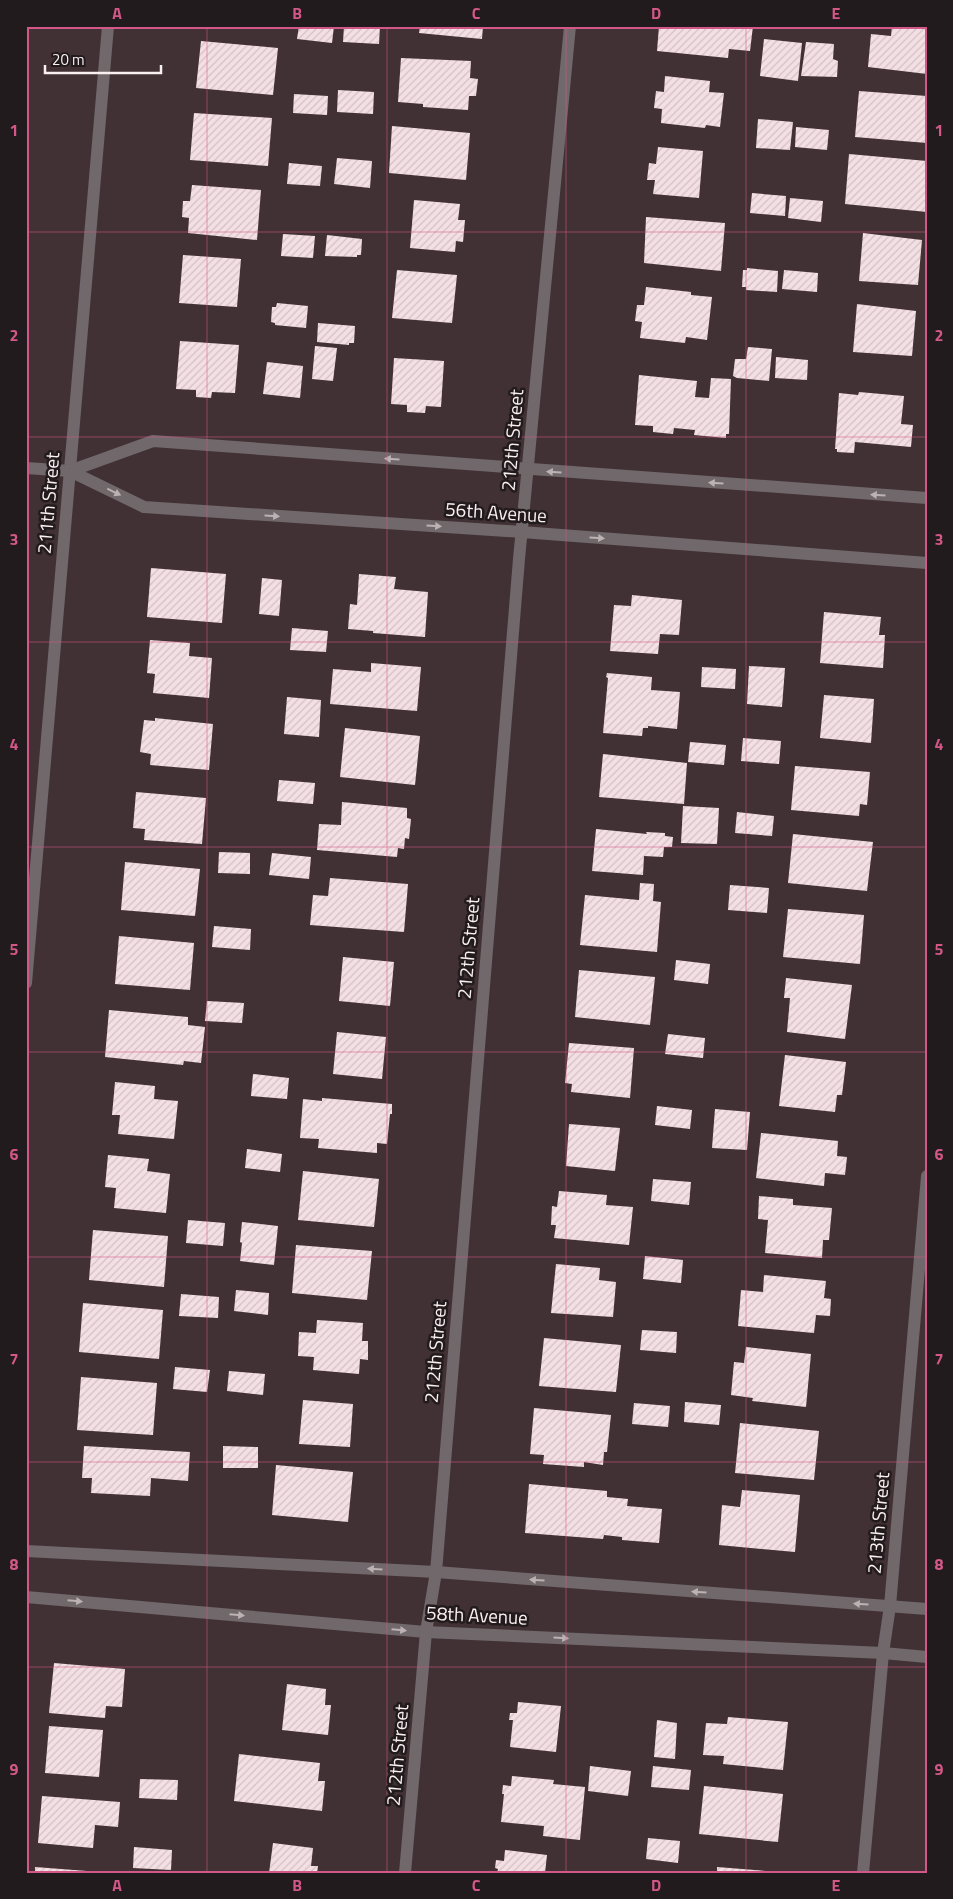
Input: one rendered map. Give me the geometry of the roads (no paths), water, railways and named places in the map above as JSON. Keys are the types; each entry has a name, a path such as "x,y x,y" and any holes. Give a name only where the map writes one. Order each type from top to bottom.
{"street":[{"name":"211th Street","path":"26,983 108,26"},
{"name":"212th Street","path":"405,1873 426,1632 436,1572 522,532 570,26"},
{"name":"56th Avenue","path":"70,471 153,441 927,498"},
{"name":"56th Avenue","path":"26,468 70,471 144,507 522,532 927,563"},
{"name":"213th Street","path":"863,1873 883,1653 890,1606 927,1176"},
{"name":"58th Avenue","path":"26,1551 436,1572 927,1609"},
{"name":"58th Avenue","path":"26,1597 426,1632 883,1653 927,1657"}]}
